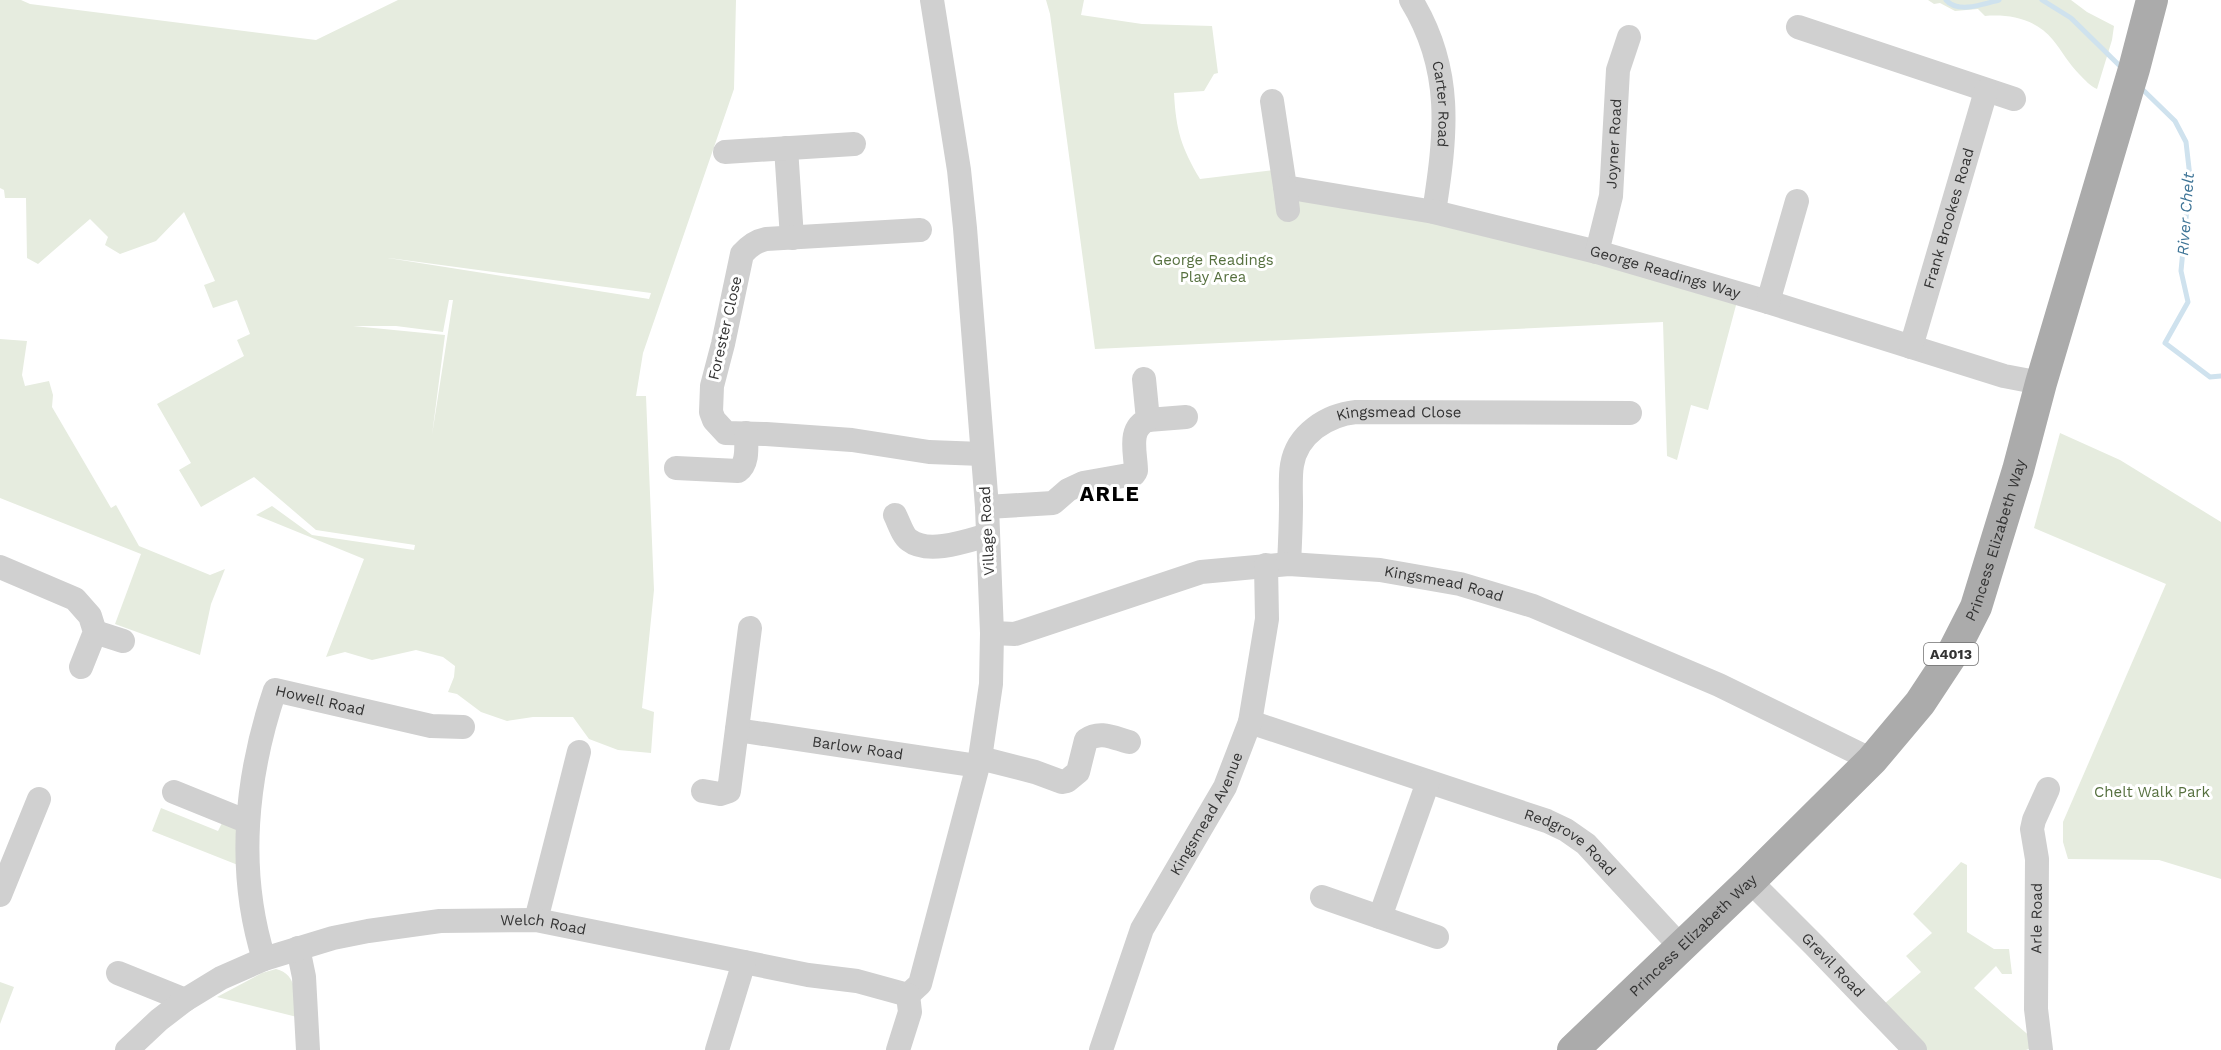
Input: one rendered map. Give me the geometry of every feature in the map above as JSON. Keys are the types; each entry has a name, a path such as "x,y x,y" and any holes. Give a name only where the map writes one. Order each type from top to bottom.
{"main road":[{"name":"Princess Elizabeth Way","path":"1573,1050 1750,881 1872,760 1920,703 1951,656 1976,608 2018,470 2152,0"}],"street":[{"name":"Village Road","path":"898,1050 910,1012 908,995 920,984 979,762 991,684 992,633 987,507 959,170 932,0"},
{"name":"Carter Road","path":"1411,0 1430,40 1443,94 1445,131 1434,212"},
{"path":"1798,27 2014,99"},
{"name":"Joyner Road","path":"1597,252 1611,196 1618,70 1629,37"},
{"name":"Frank Brookes Road","path":"1911,347 1986,91"},
{"name":"George Readings Way","path":"1272,101 1286,199 1434,212 1597,252 1768,302 2004,376 2041,383"},
{"path":"725,152 854,144"},
{"path":"786,148 792,238"},
{"path":"1768,302 1797,201"},
{"name":"Forester Close","path":"920,230 759,240 742,254 712,386 711,404 714,420 726,433 852,440 929,452 982,454"},
{"path":"1144,379 1148,420"},
{"name":"Kingsmead Close","path":"1278,564 1292,465 1301,444 1316,427 1325,421 1346,413 1356,412 1630,413"},
{"path":"987,507 1053,503 1068,490 1083,483 1132,476 1136,471 1134,433 1139,425 1148,420 1186,417"},
{"path":"676,468 738,471 745,460 746,433"},
{"path":"895,516 908,540 926,548 964,542 988,535"},
{"name":"Kingsmead Road","path":"992,633 1016,634 1201,572 1278,564 1337,566 1423,576 1479,589 1533,606 1719,685 1872,760"},
{"name":"Kingsmead Avenue","path":"1108,1048 1142,928 1225,787 1250,722 1278,564"},
{"path":"2,575 75,599 90,616 95,632 81,667"},
{"path":"703,791 720,794 729,791 750,628"},
{"path":"95,632 123,641"},
{"name":"Howell Road","path":"264,959 255,932 250,900 248,822 256,756 276,690 431,726 462,728"},
{"name":"Redgrove Road","path":"1250,722 1547,821 1576,836 1681,946"},
{"name":"Barlow Road","path":"737,730 979,762 1035,772 1062,782 1072,778 1078,772 1086,740 1089,738 1101,734 1129,742"},
{"path":"536,920 579,752"},
{"path":"1380,917 1428,782"},
{"name":"Arle Road","path":"2035,1048 2037,860 2032,829 2048,789"},
{"path":"174,792 248,822"},
{"path":"0,895 10,844 39,799"},
{"name":"Grevil Road","path":"1750,881 1814,945 1899,1045"},
{"path":"1322,897 1437,937"},
{"name":"Welch Road","path":"127,1050 159,1020 185,1000 221,978 264,959 342,936 404,925 472,920 536,920 808,975 857,981 908,995"},
{"path":"298,948 304,977 308,1050"},
{"path":"717,1050 744,962"},
{"path":"118,973 185,1000"}],"green space":[{"path":"0,0 21,0 30,4 316,40 398,0 736,0 734,89 643,353 636,396 646,396 654,590 642,708 654,712 651,753 618,750 589,739 573,717 533,717 507,721 481,712 457,694 448,692 454,677 455,666 443,657 416,650 372,660 345,652 326,657 364,559 256,515 272,506 312,535 414,550 415,545 316,530 254,477 201,507 179,470 191,463 157,404 244,356 237,340 250,334 237,300 213,308 204,285 215,281 184,212 156,241 120,254 105,245 108,237 90,219 38,264 27,258 26,198 5,198 4,190 0,188","holes":["389,258 651,293 649,299","449,300 453,300 432,435 445,335 353,326 396,326 443,332"]},
{"name":"George Readings Play Area","path":"1046,0 1084,0 1081,15 1142,24 1212,26 1218,73 1214,74 1204,91 1174,93 1176,118 1181,138 1200,179 1282,169 1285,187 1739,294 1708,410 1691,405 1677,460 1667,456 1663,322 1095,349 1050,14"},
{"path":"1928,0 2071,0 2087,12 2114,26 2097,89 2075,70 2053,40 2039,27 2013,17 1985,16 1978,9 1955,11"},
{"path":"0,339 27,341 22,375 25,386 49,381 53,395 52,407 111,508 116,505 139,546 210,575 225,569 211,604 200,655 115,624 141,554 0,498"},
{"name":"Chelt Walk Park","path":"2060,433 2120,460 2221,522 2221,879 2159,860 2068,859 2063,842 2063,822 2166,584 2034,528"},
{"path":"161,808 218,831 223,821 248,831 248,869 152,831"},
{"path":"1961,862 1967,865 1967,932 1994,949 2009,949 2012,974 2002,974 1996,966 1974,988 2040,1045 2026,1050 1915,1050 1876,1011 1921,972 1906,956 1932,933 1913,914"},
{"path":"276,969 288,976 292,982 296,995 297,1017 217,997 262,973"},
{"path":"0,982 14,987 0,1024"}],"waterway":[{"name":"River Chelt","path":"1946,0 1951,4 1964,7 1999,0"},
{"name":"River Chelt","path":"2042,0 2071,18 2123,69"},
{"name":"River Chelt","path":"2140,87 2175,121 2186,142 2190,177 2181,271 2188,302 2165,343 2210,377 2221,376"}],"district":[{"name":"ARLE","path":"1110,494"}]}
